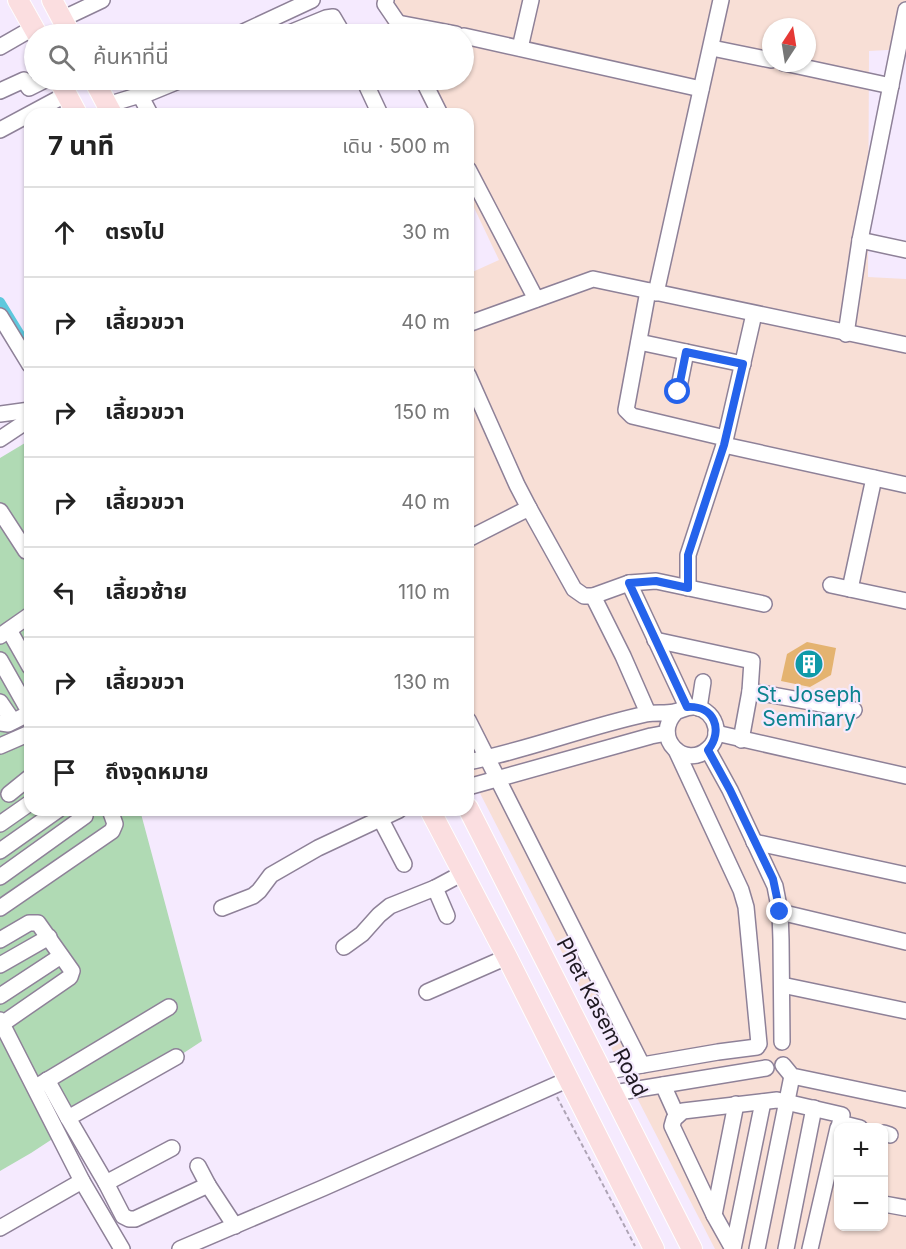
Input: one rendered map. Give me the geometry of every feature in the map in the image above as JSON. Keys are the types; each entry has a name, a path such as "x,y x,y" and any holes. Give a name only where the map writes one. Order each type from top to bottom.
{"main road":[{"path":"18,0 31,24"},
{"path":"52,0 64,24"},
{"path":"65,90 74,108"},
{"path":"433,816 507,957 560,1083 654,1249"},
{"name":"Phet Kasem Road","path":"472,816 692,1249"}],"street":[{"path":"70,24 102,0"},
{"path":"260,24 312,0"},
{"path":"386,0 385,4 398,24"},
{"path":"520,48 531,0"},
{"path":"721,0 712,48 639,342 627,413 725,441 906,485"},
{"path":"846,334 860,240 891,86 902,49 906,10"},
{"path":"311,24 333,17 337,24"},
{"path":"0,47 24,36"},
{"path":"474,38 701,89"},
{"path":"712,48 762,58"},
{"path":"816,70 891,86"},
{"path":"0,91 24,80"},
{"path":"32,108 59,90"},
{"path":"104,93 142,96 157,90"},
{"path":"369,90 377,108"},
{"path":"428,90 438,108"},
{"path":"142,96 147,108"},
{"path":"0,130 24,114"},
{"path":"474,180 536,299"},
{"path":"860,240 906,250"},
{"path":"474,322 592,279 906,345"},
{"path":"688,588 688,555 725,441 754,314"},
{"path":"0,316 24,355"},
{"path":"639,342 743,364"},
{"path":"678,392 686,352"},
{"path":"474,388 517,485 574,589 585,596 593,596 629,583 656,581 764,604"},
{"path":"0,414 24,411"},
{"path":"2,439 24,423"},
{"path":"850,589 874,478"},
{"path":"474,537 529,508"},
{"path":"0,511 24,548"},
{"path":"629,583 687,709"},
{"path":"831,585 906,601"},
{"path":"593,596 624,656 648,713"},
{"path":"24,622 4,633 24,659"},
{"path":"655,640 752,661 750,691 741,740"},
{"path":"0,660 24,702"},
{"path":"703,682 687,709 668,722 667,733 669,743 675,750 741,890 746,907 758,1046 757,1057 766,1068"},
{"path":"750,691 854,710"},
{"path":"0,702 7,722 24,715"},
{"path":"474,761 648,713 687,709 710,715 714,720 716,733 714,742 708,750 698,755 686,755 675,750"},
{"path":"474,732 523,831 677,1116"},
{"path":"474,786 667,733"},
{"path":"716,733 906,776"},
{"path":"0,746 24,736"},
{"path":"708,750 773,879 780,912 782,1042 788,1053 789,1102 758,1249"},
{"path":"9,794 24,782"},
{"path":"0,824 24,807"},
{"path":"0,851 50,816"},
{"path":"0,878 80,816"},
{"path":"86,816 98,841"},
{"path":"0,908 112,831 115,824 113,816"},
{"path":"222,908 253,896 271,875 318,848 385,816"},
{"path":"380,818 404,864"},
{"path":"754,842 906,875"},
{"path":"344,947 362,934 390,906 435,888 462,873"},
{"path":"435,888 447,916"},
{"path":"780,912 906,942"},
{"path":"0,940 29,922 38,923 72,971 70,977 1,1022 42,1084 68,1118 123,1216 135,1219 208,1185"},
{"path":"0,965 48,937"},
{"path":"0,996 61,956"},
{"path":"427,992 507,957"},
{"path":"782,985 906,1011"},
{"path":"42,1084 169,1007"},
{"path":"602,1072 758,1046 770,1038 782,1042"},
{"path":"68,1118 176,1057"},
{"path":"614,1093 766,1068 906,1100"},
{"path":"180,1249 212,1243 235,1226 560,1083"},
{"path":"42,1084 82,1181 122,1249"},
{"path":"733,1249 714,1215 672,1126 674,1119 683,1111 736,1104 789,1102 814,1108 840,1123 847,1088"},
{"path":"733,1249 763,1102"},
{"path":"714,1215 736,1104"},
{"path":"786,1249 814,1108"},
{"path":"106,1183 172,1148"},
{"path":"198,1166 235,1226"},
{"path":"810,1249 831,1193 834,1170"},
{"path":"0,1228 82,1181"},
{"path":"888,1205 906,1208"}],"path":[{"path":"560,1083 636,1249"}],"shaded area":[{"path":"376,0 906,0 906,49 869,51 868,277 906,279 906,1249 715,1249 474,782 474,271 499,260 474,208 474,108 427,108 418,90 474,90 474,24 387,24"}],"green space":[{"path":"24,444 24,816 142,816 202,1041 0,1171 0,458"}],"building":[{"name":"St. Joseph Seminary","path":"807,642 836,648 831,675 810,687 781,681 787,654"}],"waterway":[{"path":"0,302 24,341"}],"place":[{"name":"St. Joseph Seminary","path":"809,664"}],"route":[{"path":"678,392 686,352 743,364 724,445 688,555 688,588 656,581 629,583 687,707 693,706 705,710 714,720 716,733 714,742 708,750 773,879 780,912"}]}
